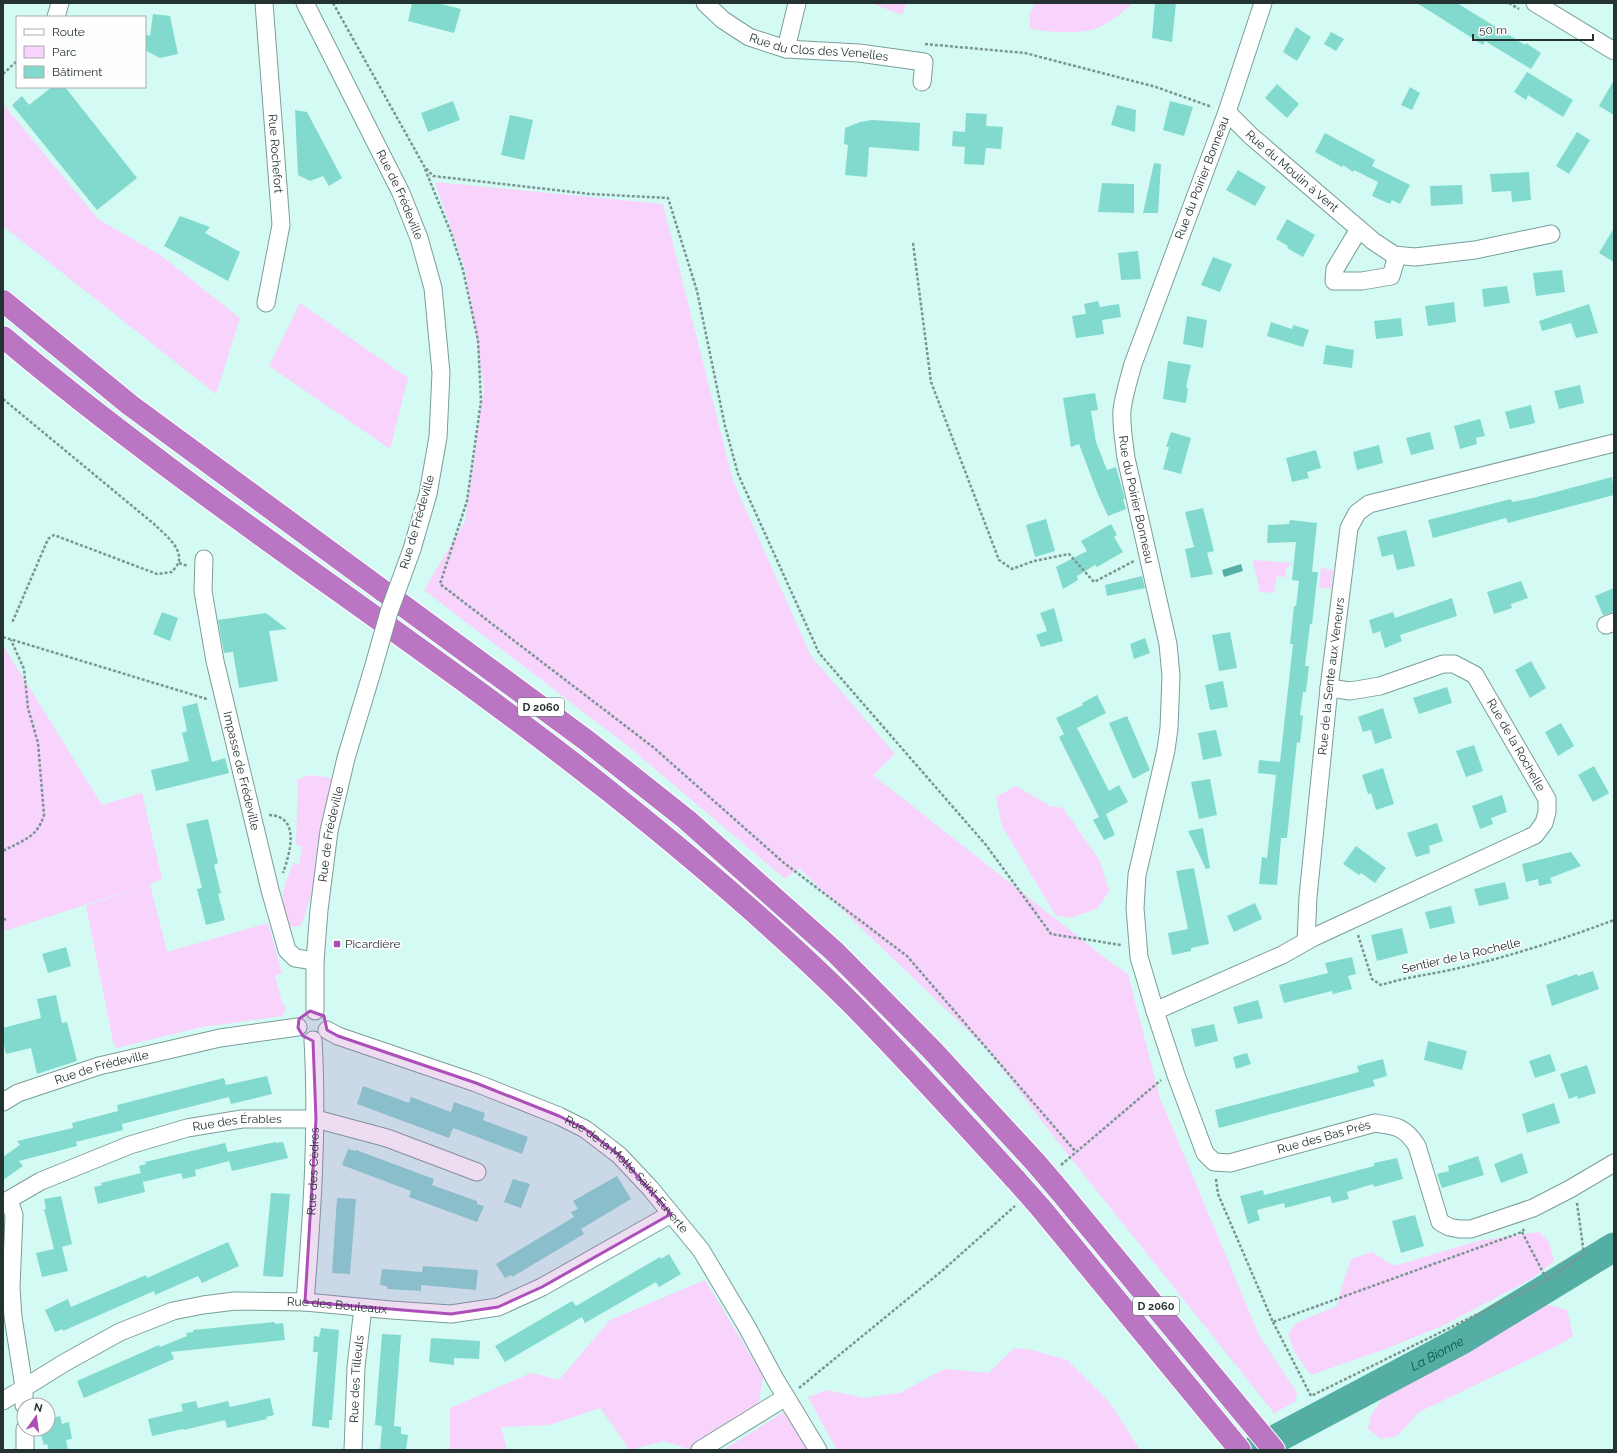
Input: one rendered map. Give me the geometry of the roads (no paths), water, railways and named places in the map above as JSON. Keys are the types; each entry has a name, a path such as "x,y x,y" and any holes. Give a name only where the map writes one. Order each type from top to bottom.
{"highway":[{"name":"D 2060","path":"3,301 137,410 586,740 687,820 834,952 932,1050 1036,1163 1274,1450"},
{"name":"D 2060","path":"3,337 123,433 304,567 493,703 608,790 681,849 763,921 850,1003 924,1078 1016,1180 1030,1205 1234,1442"}],"street":[{"path":"56,16 60,3"},
{"name":"Rue Rochefort","path":"264,3 281,225 266,303"},
{"name":"Rue de Frédeville","path":"305,3 401,193 419,238 433,288 441,373 438,437 428,494 412,549 389,612 346,758 329,831 319,910 315,960 315,1011"},
{"path":"786,48 797,3"},
{"name":"Rue du Poirier Bonneau","path":"1155,1011 1140,957 1135,908 1137,875 1166,750 1169,728 1171,676 1168,644 1126,458 1122,427 1122,410 1133,364 1226,112 1263,3"},
{"path":"1535,3 1614,51"},
{"name":"Rue du Clos des Venelles","path":"710,5 723,20 749,37 786,48 859,53 924,62 922,82"},
{"name":"Rue du Moulin à Vent","path":"1226,112 1251,136 1373,241 1397,256"},
{"path":"1359,228 1335,269 1334,282 1362,281 1391,276 1397,256 1415,256 1475,250 1551,234"},
{"name":"Rue de la Sente aux Veneurs","path":"1306,941 1308,897 1329,688 1350,528 1357,513 1369,504 1614,443"},
{"name":"Impasse de Frédeville","path":"204,559 203,591 215,661 270,890 287,950 295,958 315,960"},
{"name":"Rue de la Rochelle","path":"1306,941 1534,835 1544,823 1547,812 1547,798 1475,675 1465,669 1454,664 1443,664 1380,686 1350,691 1329,688"},
{"path":"1155,1011 1282,955 1306,941"},
{"path":"310,1011 315,1011 324,1016 327,1025 320,1035 303,1036 298,1027 299,1019 302,1015 310,1011"},
{"name":"Rue des Bas Prés","path":"1155,1011 1176,1075 1205,1153 1214,1162 1230,1163 1376,1123 1395,1126 1410,1135 1417,1146 1440,1222 1449,1227 1459,1229 1471,1229 1533,1208 1574,1187 1614,1163"},
{"name":"Rue de Frédeville","path":"3,1102 18,1093 99,1066 220,1038 298,1027"},
{"name":"Rue des Cèdres","path":"305,1302 314,1197 320,1035"},
{"name":"Rue de la Motte Saint-Euverte","path":"320,1035 338,1036 476,1083 559,1116 585,1129 620,1155 650,1188 710,1263 786,1397 818,1450"},
{"name":"Rue des Érables","path":"6,1201 41,1181 130,1145 187,1128 242,1119 316,1119 387,1138 477,1172"},
{"path":"6,1201 14,1215 11,1287 13,1317 24,1387 24,1397"},
{"name":"Rue des Bouleaux","path":"3,1400 120,1332 173,1312 203,1305 235,1301 305,1302 363,1308 451,1314 498,1307 542,1288 671,1214"},
{"name":"Rue des Tilleuls","path":"353,1450 356,1367 363,1308"},
{"path":"700,1450 786,1397"},
{"path":"25,1437 25,1450"}],"waterway":[{"name":"La Bionne","path":"1255,1450 1460,1341 1614,1247"}],"place":[{"name":"Picardière","path":"337,944"}]}
